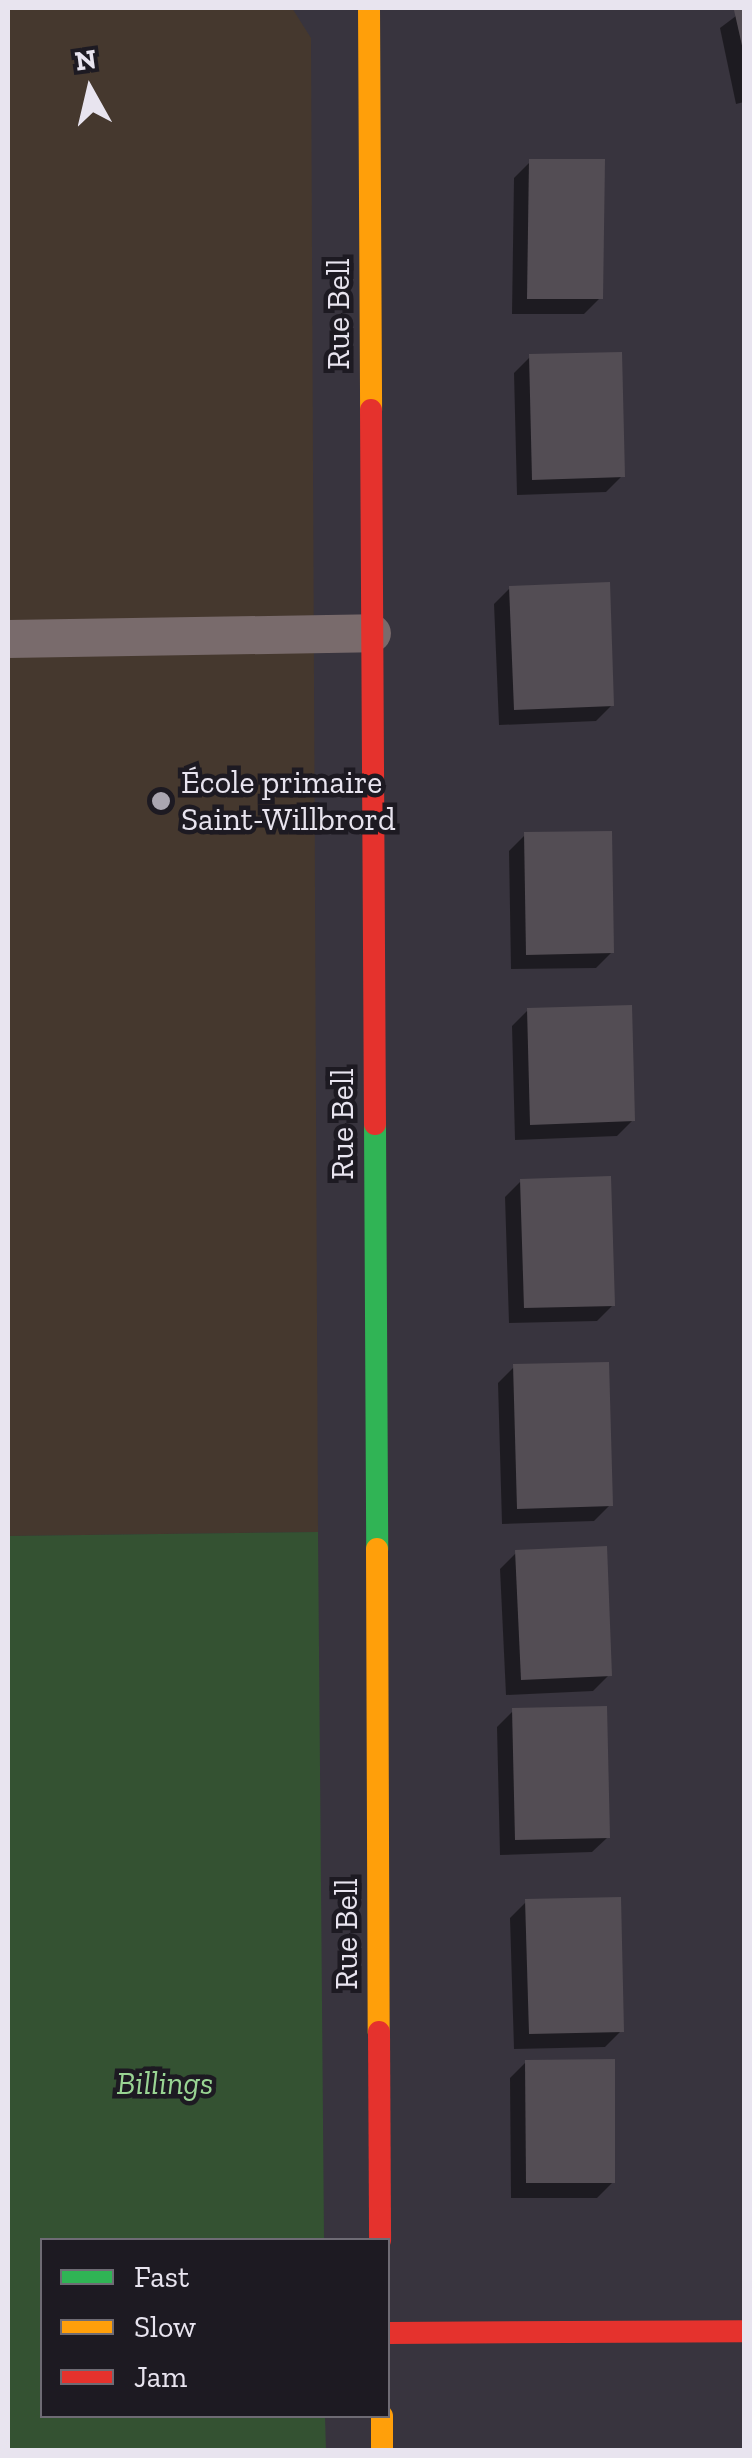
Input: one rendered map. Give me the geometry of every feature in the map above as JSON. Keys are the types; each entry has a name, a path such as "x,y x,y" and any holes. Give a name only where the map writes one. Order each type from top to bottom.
{"street":[{"name":"Rue Bell","path":"369,8 380,2238"},
{"path":"390,2333 744,2332"},
{"path":"382,2418 382,2450"}],"lane":[{"path":"8,639 372,634"}],"shaded area":[{"name":"École primaire Saint-Willbrord","path":"8,8 292,8 311,38 318,1532 8,1536"}],"green space":[{"name":"Billings","path":"318,1532 324,2238 40,2238 40,2418 325,2418 326,2450 8,2450 8,1536"}],"building":[{"path":"744,8 744,49 743,50 734,10"},
{"path":"529,159 605,159 603,299 527,299"},
{"path":"622,352 625,477 532,480 529,354"},
{"path":"610,582 614,706 514,710 509,586"},
{"path":"612,831 614,953 526,955 524,832"},
{"path":"632,1005 635,1121 530,1125 527,1008"},
{"path":"611,1176 615,1306 524,1308 520,1179"},
{"path":"609,1362 613,1506 517,1509 513,1364"},
{"path":"607,1546 612,1676 521,1680 515,1550"},
{"path":"607,1706 610,1838 515,1840 512,1708"},
{"path":"621,1897 624,2032 529,2034 525,1899"},
{"path":"615,2059 615,2183 526,2183 525,2060"}],"traffic: fast":[{"path":"375,1124 377,1549"}],"traffic: slow":[{"path":"369,8 371,410"},
{"path":"377,1549 379,2032"},
{"path":"382,2418 382,2450"}],"traffic: jam":[{"path":"371,410 375,1124"},
{"path":"379,2032 380,2238"},
{"path":"390,2333 744,2331"}],"place":[{"name":"École primaire Saint-Willbrord","path":"161,801"}]}
